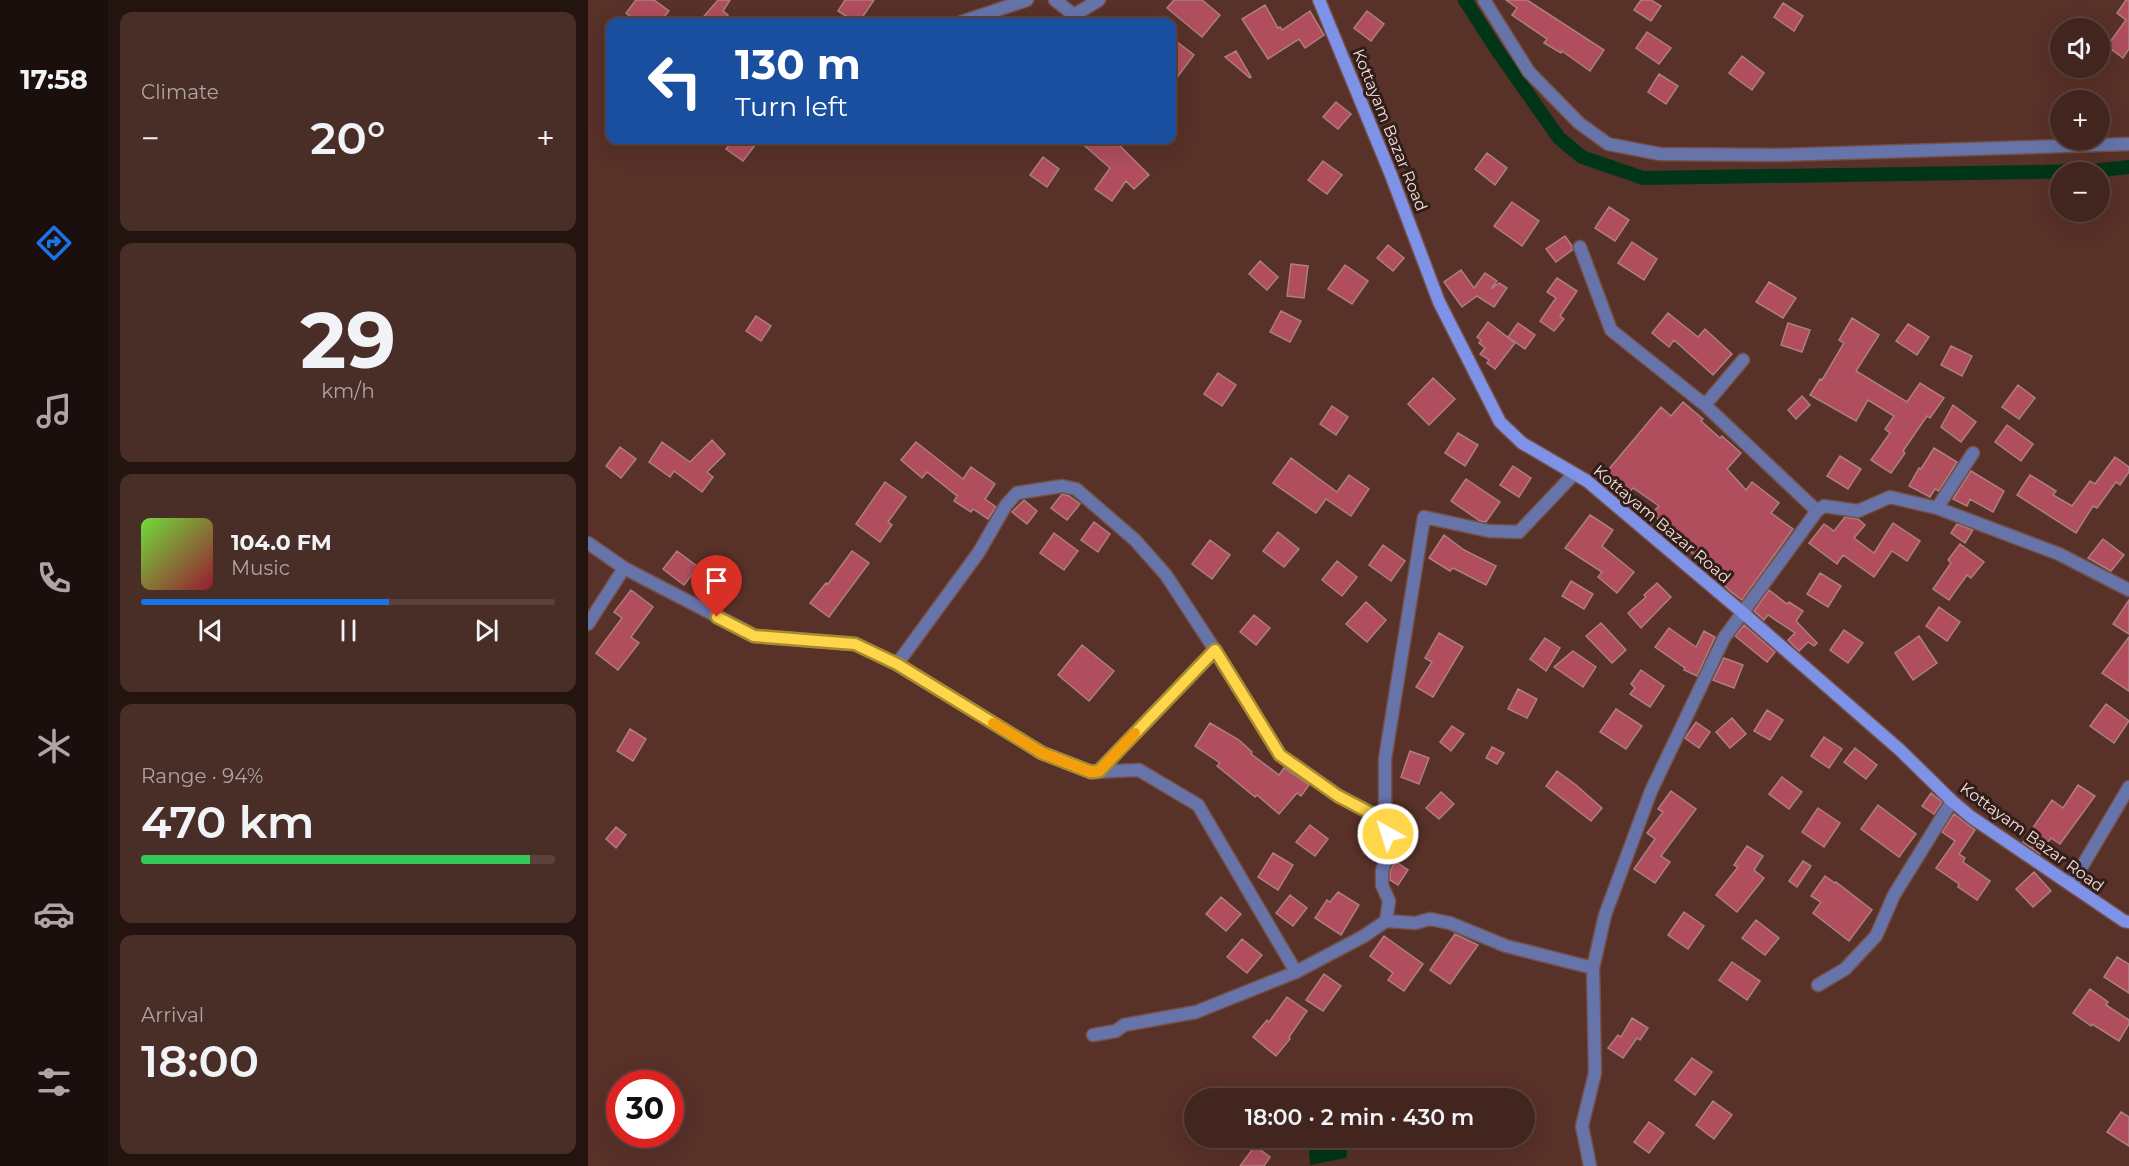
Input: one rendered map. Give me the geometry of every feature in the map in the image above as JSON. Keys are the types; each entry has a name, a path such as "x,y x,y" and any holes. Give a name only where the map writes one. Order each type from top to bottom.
{"main road":[{"name":"Kottayam Bazar Road","path":"1319,0 1391,176 1439,302 1500,423 1522,444 1587,481 1900,750 1952,801 2071,885 2124,921 2129,922"}],"street":[{"path":"973,18 1027,0"},
{"path":"1054,0 1074,15 1099,0"},
{"path":"1484,0 1529,72 1579,123 1608,144 1659,154 1776,155 2129,144"},
{"path":"1580,247 1611,330 1705,405 1817,511"},
{"path":"1705,405 1743,360"},
{"path":"1937,508 1973,453"},
{"path":"1386,921 1389,902 1382,885 1382,871 1390,846 1386,821 1385,759 1424,517 1489,531 1519,532 1574,474"},
{"path":"897,664 979,552 1006,505 1017,493 1062,486 1076,489 1135,540 1166,575 1280,755 1338,796 1386,821"},
{"path":"1590,1166 1582,1126 1595,1073 1593,968 1605,915 1651,791 1724,638 1817,511 1824,506 1858,511 1890,497 1937,508 2059,554 2129,590"},
{"path":"588,543 624,568 754,636 855,644 897,664 1042,753 1091,772 1139,770 1198,806 1296,972"},
{"path":"588,624 624,568"},
{"path":"1099,771 1215,650"},
{"path":"2071,885 2129,787"},
{"path":"1818,985 1845,969 1876,936 1894,895 1952,801"},
{"path":"1093,1035 1116,1031 1124,1025 1196,1012 1296,972 1364,936 1386,921 1415,923 1430,919 1450,923 1506,946 1593,968"}],"shaded area":[{"path":"1309,1148 1348,1148 1346,1158 1310,1165"}],"building":[{"path":"636,0 654,0 669,11 663,18 633,18 626,13"},
{"path":"718,0 730,0 723,11 728,15 725,18 702,18"},
{"path":"845,0 874,0 862,18 849,18 838,11"},
{"path":"1174,0 1202,0 1220,15 1202,37 1167,8"},
{"path":"1506,0 1527,0 1604,50 1590,71 1562,51 1561,53 1544,43 1547,39 1512,15 1517,8"},
{"path":"1641,0 1651,0 1661,6 1651,21 1634,10"},
{"path":"2126,0 2129,0 2129,49 2123,58 2110,48 2110,42 2126,20 2117,13"},
{"path":"1783,3 1803,16 1794,31 1774,17"},
{"path":"1265,5 1278,28 1282,30 1310,11 1324,35 1305,48 1299,39 1268,59 1242,19"},
{"path":"1367,11 1384,24 1371,41 1354,28"},
{"path":"1647,32 1671,48 1659,64 1636,48"},
{"path":"1176,41 1194,55 1176,79"},
{"path":"1236,51 1251,77 1250,78 1225,57"},
{"path":"1742,56 1764,73 1752,90 1729,73"},
{"path":"1659,74 1678,86 1666,104 1648,92"},
{"path":"1336,102 1351,114 1338,129 1323,117"},
{"path":"730,144 756,144 743,161 726,149"},
{"path":"1083,144 1118,144 1149,175 1134,189 1126,181 1112,201 1095,189 1110,168"},
{"path":"1487,153 1507,168 1495,185 1475,169"},
{"path":"1043,157 1059,169 1047,187 1030,175"},
{"path":"1323,161 1342,175 1327,194 1308,180"},
{"path":"1512,202 1539,221 1522,246 1494,226"},
{"path":"1609,207 1629,220 1615,241 1595,228"},
{"path":"1565,236 1572,250 1556,262 1546,249"},
{"path":"1632,242 1657,259 1644,280 1618,263"},
{"path":"1388,245 1404,258 1393,271 1377,258"},
{"path":"1260,261 1278,277 1267,290 1249,274"},
{"path":"1291,264 1308,266 1304,298 1287,296"},
{"path":"1345,265 1368,281 1352,304 1328,289"},
{"path":"1461,270 1474,288 1485,273 1497,281 1491,289 1499,283 1507,288 1494,307 1477,296 1462,307 1444,282"},
{"path":"1557,278 1577,291 1560,316 1564,319 1554,331 1540,321 1556,298 1547,292"},
{"path":"1769,282 1796,298 1783,318 1756,302"},
{"path":"1281,311 1301,321 1290,342 1270,332"},
{"path":"1668,313 1698,337 1705,329 1732,354 1713,375 1674,340 1669,347 1652,333"},
{"path":"756,316 771,326 761,341 746,331"},
{"path":"1852,318 1879,335 1856,371 1907,402 1920,383 1944,398 1930,418 1927,416 1891,473 1871,460 1890,433 1885,429 1894,416 1868,400 1856,421 1810,395 1820,379 1822,380 1844,343 1839,340"},
{"path":"1488,322 1515,343 1495,369 1487,363 1489,360 1480,354 1485,348 1479,343 1481,340 1477,337"},
{"path":"1518,323 1535,335 1525,349 1508,337"},
{"path":"1788,323 1810,330 1802,352 1781,345"},
{"path":"1908,324 1929,337 1917,355 1896,341"},
{"path":"1951,346 1972,356 1962,376 1941,365"},
{"path":"1218,373 1236,385 1222,406 1204,394"},
{"path":"1433,378 1455,399 1429,425 1408,404"},
{"path":"2018,385 2035,398 2019,419 2002,407"},
{"path":"1802,396 1810,405 1796,419 1788,410"},
{"path":"1683,402 1720,438 1722,436 1741,453 1727,469 1746,490 1752,482 1779,503 1771,513 1793,529 1742,600 1730,591 1652,513 1659,506 1633,488 1625,497 1604,475 1661,407 1671,416"},
{"path":"1953,405 1976,422 1961,442 1941,427"},
{"path":"1332,406 1348,417 1336,435 1320,424"},
{"path":"2007,425 2033,444 2021,461 1995,442"},
{"path":"1458,433 1478,445 1465,466 1445,453"},
{"path":"712,440 725,454 707,472 713,477 702,492 674,471 670,477 649,462 662,442 690,462"},
{"path":"916,442 963,479 971,467 995,484 985,499 996,507 988,519 973,509 971,512 954,501 957,496 927,472 922,478 901,460"},
{"path":"620,447 636,459 621,478 606,466"},
{"path":"1934,448 1957,462 1939,491 1935,489 1930,497 1909,486"},
{"path":"1840,456 1861,469 1848,489 1827,476"},
{"path":"2115,457 2129,467 2129,472 2120,485 2116,482 2097,508 2093,506 2076,533 2017,495 2030,475 2056,491 2053,495 2072,506 2090,481 2095,484"},
{"path":"1291,458 1337,492 1349,475 1369,489 1351,516 1326,499 1316,513 1273,483"},
{"path":"1513,466 1531,478 1519,497 1500,485"},
{"path":"1971,471 2004,491 1993,512 1970,499 1967,506 1953,499"},
{"path":"1466,479 1500,502 1486,522 1480,521 1451,501"},
{"path":"885,482 906,497 888,522 892,525 880,542 856,524"},
{"path":"1062,494 1080,504 1067,520 1051,508"},
{"path":"1024,500 1037,511 1027,524 1012,512"},
{"path":"1590,515 1613,530 1602,546 1634,572 1617,593 1598,577 1602,572 1565,548"},
{"path":"1845,517 1858,519 1865,525 1854,538 1874,553 1893,523 1920,541 1907,561 1892,551 1874,577 1843,555 1837,564 1809,543 1824,524 1834,531"},
{"path":"1094,522 1110,534 1098,552 1081,540"},
{"path":"1957,524 1973,530 1965,543 1951,533"},
{"path":"1278,532 1299,549 1284,567 1263,551"},
{"path":"1054,533 1078,551 1064,570 1040,553"},
{"path":"1444,535 1464,550 1496,566 1486,585 1453,568 1450,571 1429,558"},
{"path":"2103,539 2124,555 2111,571 2088,558"},
{"path":"1210,540 1230,555 1212,579 1192,564"},
{"path":"1960,544 1984,562 1971,578 1967,575 1949,600 1933,589 1951,563 1948,560"},
{"path":"1383,545 1405,561 1391,581 1369,565"},
{"path":"677,551 698,567 684,585 663,569"},
{"path":"852,551 869,563 829,617 810,603 826,583 828,584"},
{"path":"1337,561 1357,577 1342,596 1322,580"},
{"path":"1820,573 1841,586 1828,607 1807,594"},
{"path":"1571,581 1593,594 1584,609 1562,596"},
{"path":"1657,583 1671,597 1641,628 1628,613 1646,597 1644,595"},
{"path":"631,590 653,607 631,637 639,643 618,670 596,653 622,618 614,612"},
{"path":"1769,590 1787,604 1789,602 1803,611 1796,621 1817,643 1814,646 1808,642 1799,651 1788,640 1795,633 1768,615 1764,620 1754,611"},
{"path":"2129,600 2129,634 2113,624"},
{"path":"1366,602 1386,620 1367,642 1346,624"},
{"path":"1939,607 1960,622 1947,641 1926,626"},
{"path":"1254,615 1270,628 1256,645 1240,632"},
{"path":"1601,623 1626,650 1612,663 1586,636"},
{"path":"1744,625 1775,652 1767,662 1735,636"},
{"path":"1669,628 1696,647 1704,631 1715,637 1697,676 1684,670 1685,668 1655,647"},
{"path":"1844,630 1863,643 1848,663 1830,650"},
{"path":"1439,633 1463,647 1433,697 1416,687 1432,662 1425,658"},
{"path":"1919,636 1937,663 1913,680 1895,653"},
{"path":"2129,637 2129,691 2102,673"},
{"path":"1545,638 1560,648 1546,671 1530,659"},
{"path":"1082,645 1114,671 1089,701 1058,675"},
{"path":"1573,651 1596,667 1583,687 1554,667"},
{"path":"1724,658 1743,665 1734,688 1713,680"},
{"path":"1641,670 1664,686 1650,707 1630,694 1635,688 1631,684"},
{"path":"1518,689 1537,699 1527,718 1508,709"},
{"path":"2106,704 2129,721 2114,743 2090,726"},
{"path":"1616,709 1642,726 1626,749 1600,732"},
{"path":"1767,710 1783,720 1770,740 1754,731"},
{"path":"1732,718 1746,734 1730,748 1716,732"},
{"path":"1696,722 1710,732 1699,748 1685,738"},
{"path":"1210,723 1239,740 1252,752 1251,754 1279,775 1284,768 1309,785 1301,796 1297,793 1279,814 1217,766 1220,763 1195,746"},
{"path":"1452,726 1464,734 1451,751 1440,742"},
{"path":"630,729 646,739 633,761 617,751"},
{"path":"1824,737 1842,749 1829,768 1811,756"},
{"path":"1492,747 1504,753 1497,764 1486,758"},
{"path":"1855,748 1877,765 1866,779 1844,762"},
{"path":"1410,751 1429,758 1419,784 1401,777"},
{"path":"1557,771 1602,808 1591,821 1546,786"},
{"path":"1782,777 1802,792 1789,809 1769,794"},
{"path":"2078,785 2095,796 2060,844 2051,838 2040,854 2023,842 2052,800 2063,808"},
{"path":"1671,791 1696,809 1661,856 1670,862 1655,883 1634,869 1655,839 1647,833 1663,812 1658,809"},
{"path":"1441,792 1454,804 1439,819 1426,808"},
{"path":"1931,793 1942,802 1934,814 1922,806"},
{"path":"1878,805 1916,834 1899,857 1861,829"},
{"path":"1818,808 1840,823 1824,847 1802,832"},
{"path":"1954,814 1975,830 1959,854 1965,858 1963,862 1990,881 1977,900 1936,868 1955,841 1942,832"},
{"path":"1310,825 1328,839 1315,856 1296,842"},
{"path":"616,827 626,835 616,848 606,839"},
{"path":"1747,846 1763,856 1754,870 1764,878 1737,912 1716,895 1738,867 1734,865"},
{"path":"1273,853 1293,865 1278,890 1258,877"},
{"path":"1395,861 1408,870 1398,885 1390,880 1390,872"},
{"path":"1803,861 1811,866 1797,887 1789,881"},
{"path":"2034,872 2051,891 2033,907 2016,889"},
{"path":"1825,876 1872,910 1849,941 1813,913 1821,902 1811,896"},
{"path":"1338,892 1359,905 1341,935 1315,918 1327,900 1330,902"},
{"path":"1290,895 1307,908 1293,926 1276,913"},
{"path":"1221,897 1241,914 1226,931 1206,914"},
{"path":"1684,912 1704,926 1688,949 1668,935"},
{"path":"1756,920 1779,938 1765,955 1742,938"},
{"path":"1455,934 1478,945 1450,984 1430,970"},
{"path":"1384,936 1423,964 1404,991 1388,980 1393,973 1370,956"},
{"path":"1242,939 1262,955 1247,973 1227,957"},
{"path":"2117,957 2129,964 2129,993 2104,977"},
{"path":"1732,962 1760,981 1747,1000 1719,980"},
{"path":"1324,974 1341,986 1323,1011 1306,1000"},
{"path":"2090,989 2108,1002 2106,1005 2129,1020 2119,1041 2073,1013"},
{"path":"1287,997 1307,1011 1289,1037 1290,1039 1276,1056 1253,1037 1267,1020 1269,1022"},
{"path":"1632,1018 1648,1028 1640,1040 1637,1038 1623,1058 1608,1048 1618,1035 1621,1037"},
{"path":"1692,1058 1712,1072 1695,1095 1675,1080"},
{"path":"1713,1101 1732,1115 1714,1139 1696,1125"},
{"path":"2121,1112 2129,1117 2129,1146 2107,1132"},
{"path":"1649,1122 1664,1133 1649,1153 1634,1142"},
{"path":"1254,1148 1258,1148 1270,1157 1264,1166 1240,1166"}],"waterway":[{"path":"1465,0 1559,138 1582,157 1643,178 2091,171 2129,167"}],"slow traffic":[{"path":"993,723 1042,753 1091,772 1099,771 1135,733"}],"route":[{"path":"717,617 754,636 855,644 897,664 1042,753 1091,772 1099,771 1215,650 1280,755 1338,796 1386,821 1388,834"}]}
